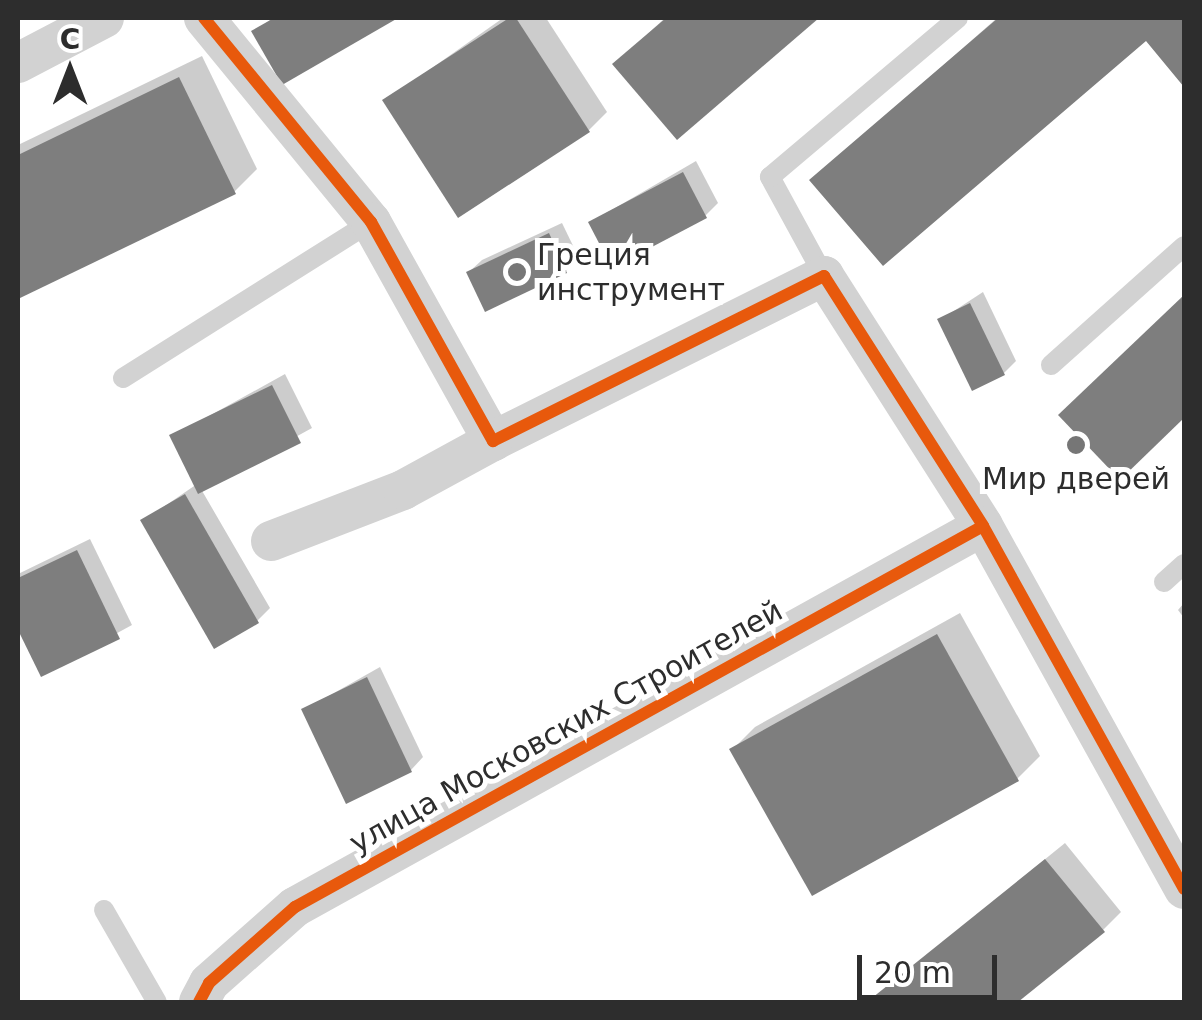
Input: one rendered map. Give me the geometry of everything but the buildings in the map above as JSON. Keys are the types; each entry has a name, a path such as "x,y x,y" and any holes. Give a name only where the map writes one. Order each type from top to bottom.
{"street":[{"path":"18,63 104,18"},
{"path":"204,18 371,222 493,441"},
{"path":"271,541 403,490 824,276 983,526 1184,889"},
{"name":"улица Московских Строителей","path":"199,1002 209,983 295,906 983,526"}],"lane":[{"path":"824,276 770,176 958,18"},
{"path":"123,378 371,222"},
{"path":"1050,365 1184,246"},
{"path":"1164,582 1184,564"},
{"path":"104,910 157,1002"}],"cycle path":[{"path":"204,18 371,222 493,441 824,276 983,526 1184,889"},
{"path":"199,1002 209,983 295,907 983,526"}],"place":[{"name":"Греция инструмент","path":"517,272"},
{"name":"Мир дверей","path":"1076,445"}]}
